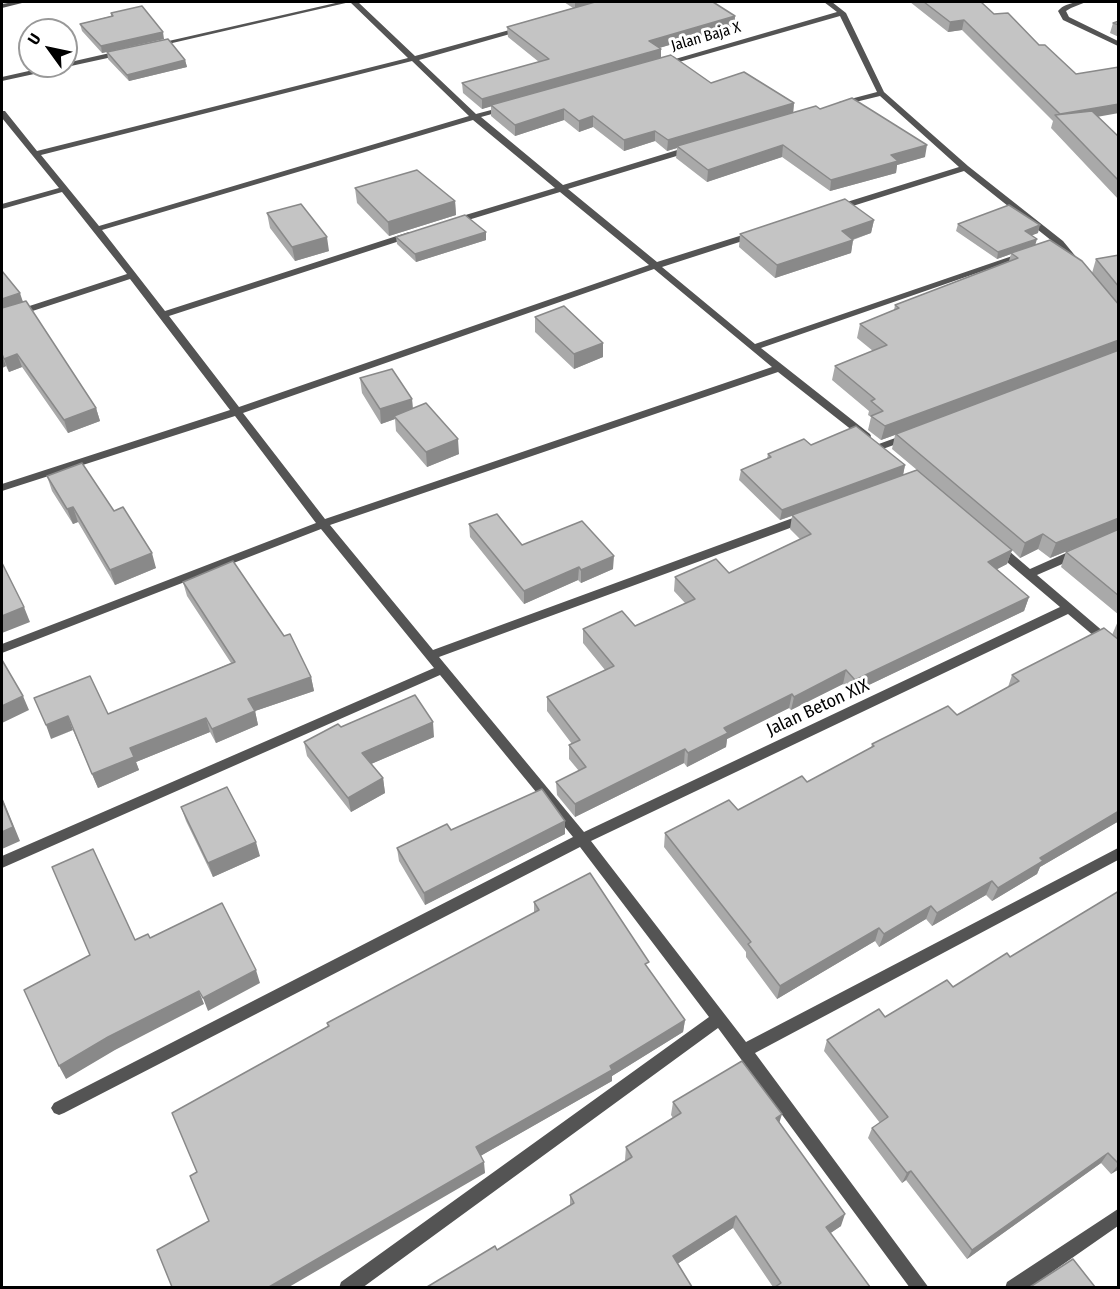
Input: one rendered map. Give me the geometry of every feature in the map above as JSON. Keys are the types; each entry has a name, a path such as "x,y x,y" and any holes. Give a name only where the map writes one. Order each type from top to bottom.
{"street":[{"path":"2,6 22,2"},
{"path":"145,47 347,2"},
{"path":"354,2 416,58 474,116 562,186 779,368 888,454"},
{"path":"828,2 842,13 881,93 964,168 1060,243 1082,270"},
{"path":"1082,2 1068,6 1062,11 1066,18 1119,44"},
{"name":"Jalan Baja X","path":"658,65 842,13"},
{"path":"34,154 416,58 526,27"},
{"path":"78,62 134,50"},
{"path":"2,80 18,76"},
{"path":"835,106 881,93"},
{"path":"97,229 520,103"},
{"path":"2,113 97,229 323,524 582,839 720,1018 921,1287"},
{"path":"448,223 562,186 698,146"},
{"path":"832,210 964,168"},
{"path":"2,207 63,189"},
{"path":"162,315 425,230"},
{"path":"2,488 235,412 655,266 766,231"},
{"path":"1049,247 1060,243"},
{"path":"755,346 1038,250"},
{"path":"2,318 132,275"},
{"path":"2,649 323,524 779,368"},
{"path":"880,447 923,430"},
{"path":"432,655 814,514"},
{"path":"993,544 1119,650"},
{"path":"1028,574 1088,548"},
{"name":"Jalan Beton XIX","path":"59,1108 582,839 1069,608"},
{"path":"2,862 443,669"},
{"path":"744,1051 1119,854"},
{"path":"347,1287 720,1018"},
{"path":"1013,1287 1119,1216"}],"building":[{"path":"595,2 713,2 735,16 649,41 661,49 482,99 462,83 549,59 507,27"},
{"path":"924,2 981,2 994,14 1008,13 1039,45 1045,45 1076,74 1119,67 1119,104 1060,114 964,20 950,22"},
{"path":"142,6 163,32 101,46 80,24 113,16 111,13"},
{"path":"168,39 185,60 127,75 107,52"},
{"path":"671,55 711,83 744,72 794,103 668,140 655,131 624,140 593,116 579,121 564,109 515,125 491,105"},
{"path":"852,98 927,145 891,155 898,161 831,180 783,145 708,170 677,146 816,106 820,109"},
{"path":"1092,111 1119,137 1119,181 1055,115"},
{"path":"417,170 455,201 388,222 355,188"},
{"path":"845,199 874,220 842,231 853,240 777,265 740,234"},
{"path":"301,204 327,237 292,247 267,213"},
{"path":"1009,205 1040,225 1025,231 1037,239 998,252 958,224"},
{"path":"465,215 486,232 415,254 396,237"},
{"path":"1050,240 1082,261 1119,305 1119,340 885,426 871,416 883,411 871,401 875,399 835,366 887,345 860,324 899,308 895,305 1018,258 1011,253"},
{"path":"1119,255 1119,287 1096,259"},
{"path":"2,271 20,293 2,299"},
{"path":"26,301 96,408 64,420 17,354 4,359 2,354 2,308"},
{"path":"564,306 603,343 574,354 535,317"},
{"path":"1119,350 1119,518 1056,543 1043,534 1025,543 896,434"},
{"path":"392,369 412,399 380,409 360,378"},
{"path":"426,403 458,439 426,452 394,416"},
{"path":"856,426 905,465 782,510 741,470 771,457 768,454 804,439 811,445"},
{"path":"82,463 114,511 123,507 152,553 110,570 73,507 67,509 47,476"},
{"path":"917,470 1012,550 988,562 1029,597 855,680 846,670 794,697 792,694 724,728 728,733 688,753 685,749 575,804 556,782 586,767 569,745 580,740 547,697 614,666 583,629 622,611 635,626 695,599 675,577 716,559 729,573 811,534 792,515"},
{"path":"497,514 522,545 582,521 614,556 581,570 579,567 524,591 469,524"},
{"path":"1119,529 1119,596 1066,552"},
{"path":"233,561 284,636 290,634 311,677 248,699 255,711 212,729 206,718 130,748 134,757 92,774 68,716 46,725 34,698 90,676 108,714 235,662 183,582"},
{"path":"2,563 24,607 2,616"},
{"path":"1104,628 1119,640 1119,811 1040,858 1043,861 998,888 992,881 937,913 931,906 884,934 879,928 780,986 748,944 751,942 665,833 729,800 738,810 802,776 807,782 874,746 872,744 948,706 957,715 1019,681 1012,675"},
{"path":"2,660 23,696 2,706"},
{"path":"415,695 433,722 362,753 383,778 348,798 304,742 338,724 341,727"},
{"path":"227,787 256,842 208,863 181,807"},
{"path":"542,789 565,821 424,893 397,848 447,824 451,830"},
{"path":"2,800 13,827 2,832"},
{"path":"93,849 135,940 148,934 150,938 222,903 256,970 203,998 199,991 108,1037 59,1066 24,990 90,955 52,867"},
{"path":"590,873 649,962 645,964 685,1020 610,1066 612,1070 476,1147 484,1162 269,1287 172,1287 157,1250 209,1221 190,1176 197,1172 172,1113 329,1026 327,1023 539,910 534,902"},
{"path":"1119,891 1119,1164 1108,1153 972,1250 911,1171 907,1173 872,1128 888,1117 827,1040 879,1009 885,1017 947,980 953,987 1007,953 1010,957"},
{"path":"742,1061 782,1114 776,1118 845,1214 826,1227 870,1287 775,1287 781,1283 736,1216 673,1256 692,1287 427,1287 495,1246 497,1250 574,1203 570,1195 632,1157 626,1147 681,1113 673,1102"},
{"path":"1073,1259 1095,1287 1030,1287"}]}
